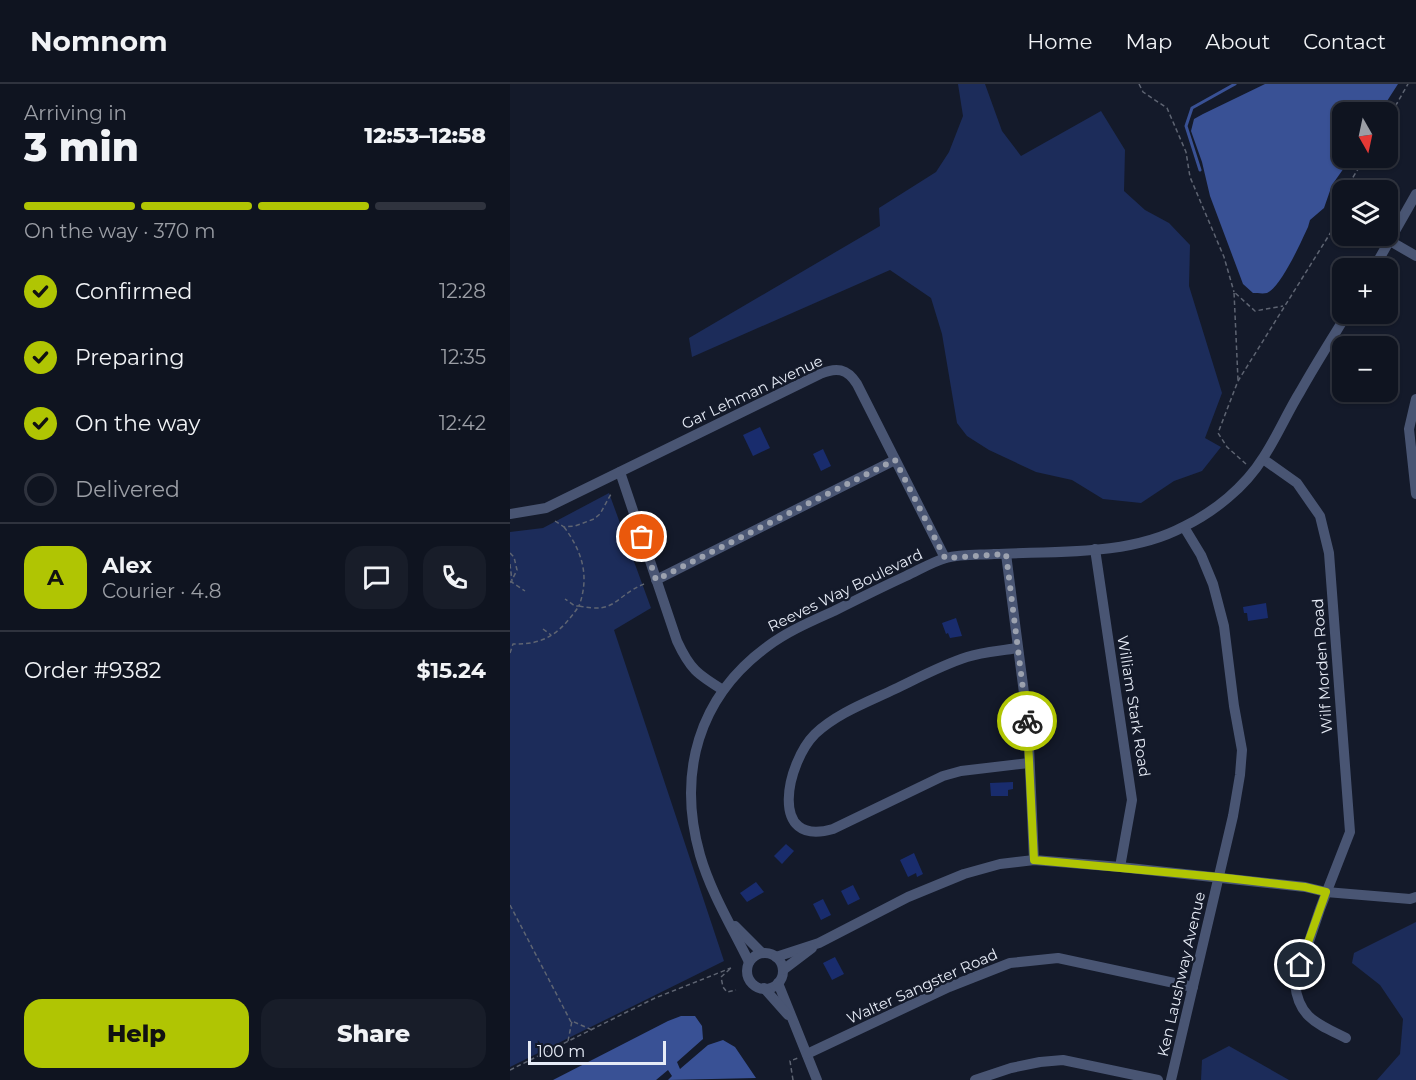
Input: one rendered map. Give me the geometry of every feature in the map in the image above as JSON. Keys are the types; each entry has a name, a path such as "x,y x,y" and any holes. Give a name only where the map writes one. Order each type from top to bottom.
{"street":[{"path":"1398,227 1416,194"},
{"path":"1398,246 1416,256"},
{"name":"Reeves Way Boulevard","path":"749,962 714,894 700,854 693,820 690,778 694,753 707,717 723,690 741,668 768,645 793,631 945,558 1095,549 1142,543 1184,527 1216,507 1239,487 1263,459 1301,389 1341,324"},
{"name":"Gar Lehman Avenue","path":"510,514 546,507 820,374 838,369 848,373 857,384 945,558"},
{"path":"1416,399 1408,429 1416,494"},
{"name":"Wilf Morden Road","path":"1263,459 1297,483 1320,516 1329,552 1350,832 1300,965 1296,995 1302,1010 1312,1020 1346,1038"},
{"path":"656,580 895,460"},
{"path":"620,472 677,641 695,672 723,690"},
{"name":"Ken Laushway Avenue","path":"1171,1080 1233,816 1242,750 1220,602 1201,555 1184,527"},
{"name":"William Stark Road","path":"1095,549 1132,800 1120,867"},
{"path":"1006,554 1026,713 1034,860"},
{"path":"1017,648 967,657 838,716 815,734 800,753 792,770 788,792 790,811 794,821 802,829 821,832 833,829 943,776 961,771 1029,764"},
{"path":"776,957 819,943 908,897 964,874 1000,864 1034,860 1218,877 1305,887 1326,892 1416,897"},
{"name":"Reeves Way Boulevard","path":"730,922 762,953"},
{"path":"764,988 778,983 783,970 819,943"},
{"path":"783,970 780,960 762,953 757,954 749,962 747,974 753,984 764,988 792,1020"},
{"name":"Walter Sangster Road","path":"807,1054 949,987 1010,963 1058,958 1193,987"},
{"path":"778,983 817,1080"},
{"path":"975,1080 1011,1068 1063,1060 1158,1080"}],"path":[{"path":"1139,84 1143,92 1167,108 1186,152 1190,177 1224,258 1234,292 1238,381"},
{"path":"1398,102 1408,84"},
{"path":"1253,470 1227,447 1218,433 1238,381 1332,230"},
{"path":"1234,292 1255,311 1285,306"},
{"path":"564,527 575,526 594,519 600,514 611,494"},
{"path":"510,653 512,644 535,643 552,636 568,621 579,606 584,587 583,561 580,550 564,527 555,521"},
{"path":"510,553 514,557 517,570 511,581"},
{"path":"510,564 511,581"},
{"path":"511,581 525,591"},
{"path":"565,599 575,606 601,609 610,607 629,590 644,584"},
{"path":"543,629 552,636"},
{"path":"510,905 572,1022 568,1042"},
{"path":"510,1070 655,998 731,968 721,977 723,987 727,992 736,990"},
{"path":"572,1022 593,1030"},
{"path":"794,1080 790,1061 807,1054"}],"shaded area":[{"path":"958,84 985,84 1002,131 1021,156 1101,111 1125,150 1124,191 1145,210 1169,223 1190,245 1189,286 1222,393 1205,438 1221,447 1202,471 1174,481 1141,503 1103,499 1072,480 1036,472 989,450 967,436 957,423 942,334 931,298 890,270 692,357 689,338 880,226 879,208 936,172 949,152 963,116"},
{"path":"1265,84 1398,84 1386,102 1332,102 1332,168 1344,168 1336,180 1332,180 1324,208 1310,220 1301,243 1284,273 1267,293 1253,293 1243,284 1210,196 1202,162 1191,131 1194,119"},
{"path":"609,493 651,608 614,630 724,961 510,1067 510,532 543,528"},
{"path":"1416,922 1416,1080 1377,1080 1400,1054 1403,1019 1380,985 1352,963 1354,953"},
{"path":"681,1016 695,1016 702,1026 703,1039 677,1062 680,1069 708,1045 723,1040 735,1047 756,1078 668,1080 672,1076 668,1070 656,1080 553,1080 668,1021"},
{"path":"1229,1046 1289,1080 1201,1080 1202,1060"}],"building":[{"path":"760,427 770,448 753,456 743,435"},
{"path":"823,449 831,466 821,471 813,454"},
{"path":"1266,603 1268,618 1248,621 1243,607"},
{"path":"956,618 962,636 950,638 942,623"},
{"path":"1013,782 1013,789 1008,790 1008,796 991,796 990,783"},
{"path":"786,844 794,851 782,864 774,856"},
{"path":"914,853 923,874 917,877 916,873 908,877 900,860"},
{"path":"756,882 764,892 747,902 740,893"},
{"path":"853,885 860,899 848,905 841,891"},
{"path":"823,899 831,915 821,920 813,904"},
{"path":"835,957 844,974 832,980 823,963"}],"waterway":[{"path":"1200,170 1186,126 1192,108 1235,84"}],"way so far":[{"path":"642,537 656,580 895,460 945,558 1006,554 1027,721"}],"route":[{"path":"1027,721 1034,860 1218,877 1305,887 1326,892 1300,965"}]}
